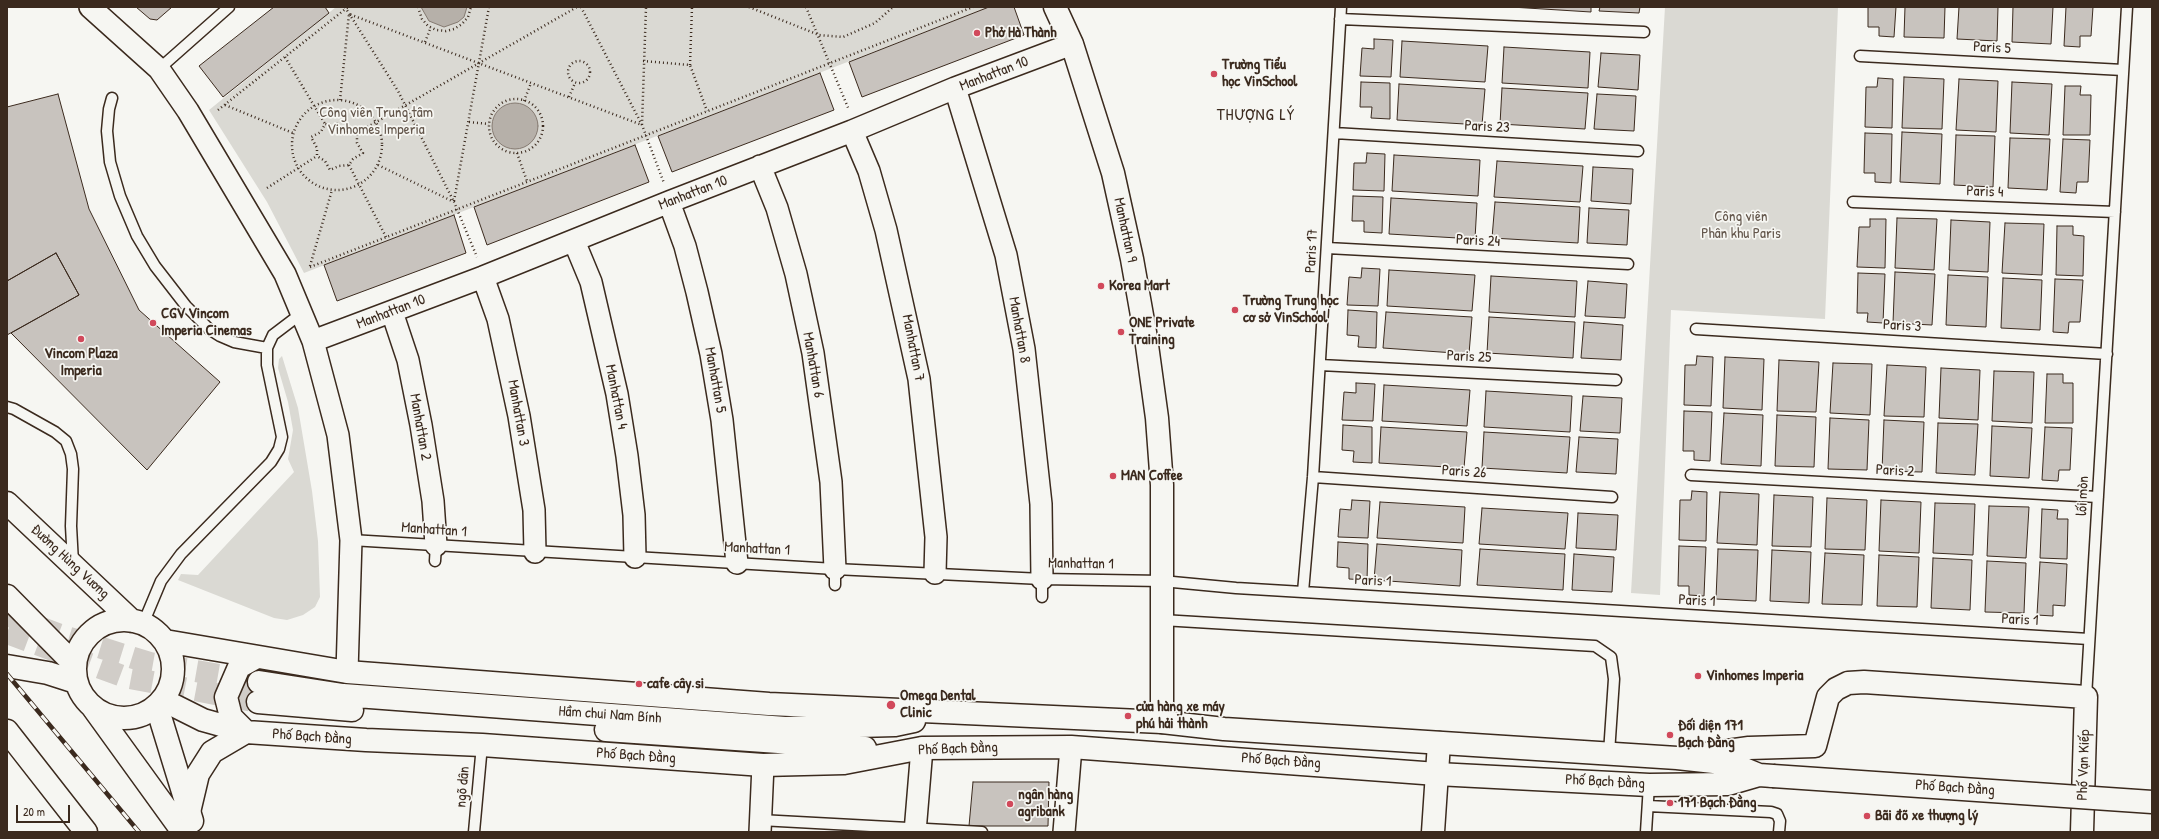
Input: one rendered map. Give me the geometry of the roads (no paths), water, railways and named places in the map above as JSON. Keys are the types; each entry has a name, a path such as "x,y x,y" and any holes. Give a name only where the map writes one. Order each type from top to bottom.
{"main road":[{"name":"Manhattan 9","path":"1056,7 1072,44 1113,173 1132,259 1146,338 1157,418 1162,485 1162,722"},
{"name":"Đường Hùng Vương","path":"7,503 137,622"},
{"path":"7,596 76,674"},
{"path":"94,708 106,715 119,718 133,718 145,714 160,704 172,683 174,668 172,654 165,641 155,631 137,622 118,620 105,624 84,640 78,652 76,674 83,697 94,708 186,822 196,832"},
{"name":"Phố Bạch Đằng","path":"165,641 347,672 769,704 1162,722 1224,729 1609,753 1732,764 1766,776 2152,802"},
{"path":"186,822 198,774 212,752 246,732 231,717 226,697 239,666 257,657"},
{"path":"7,666 48,673 76,674"},
{"path":"1677,758 1749,748 1815,746 1828,697 1836,689 1848,683 1864,682 2086,697"},
{"name":"Hầm chui Nam Bính","path":"922,748 844,748 258,692 342,695 785,728 895,724 962,713"},
{"name":"Phố Vạn Kiếp","path":"2082,832 2086,697"},
{"path":"160,704 186,822"},
{"name":"Phố Bạch Đằng","path":"160,704 203,720 246,732 366,740 482,745 763,765 844,763 922,748 1071,747 1437,774 1649,785 1728,784 1766,776"},
{"path":"7,731 86,832"},
{"path":"1433,832 1439,742"}],"street":[{"path":"90,7 159,69 188,111 284,274 313,341 338,435 352,540 347,672"},
{"name":"Manhattan 10","path":"313,341 574,241 666,192 760,166 852,131 955,88 1072,44"},
{"name":"Manhattan 8","path":"955,88 1006,255 1024,349 1041,504 1042,588"},
{"name":"Manhattan 7","path":"852,131 869,171 886,230 920,379 936,538 935,573"},
{"name":"Manhattan 6","path":"760,166 777,208 796,274 813,354 831,482 835,577"},
{"name":"Manhattan 5","path":"666,192 695,284 711,354 722,420 737,563"},
{"name":"Manhattan 4","path":"574,241 591,282 617,394 634,515 635,557"},
{"name":"Manhattan 3","path":"483,277 500,326 519,416 534,510 535,552"},
{"name":"Manhattan 2","path":"392,312 408,360 421,425 433,501 436,553"},
{"path":"1064,832 1071,747"},
{"path":"915,830 922,748"},
{"path":"760,826 763,765"}],"lane":[{"path":"159,69 216,11 229,7"},
{"name":"Paris 17","path":"1303,592 1314,478 1341,7"},
{"name":"lối mòn","path":"2086,697 2127,7"},
{"path":"1340,19 1644,32"},
{"name":"Paris 5","path":"1860,56 2123,70"},
{"path":"112,98 109,109 108,131 110,162 134,229 155,266 186,306 209,329 234,342 267,348"},
{"name":"Paris 23","path":"1334,133 1638,151"},
{"name":"Paris 4","path":"1853,202 2115,212"},
{"name":"Paris 24","path":"1327,248 1628,264"},
{"path":"137,622 161,581 180,554 271,462 279,449 282,437 267,365 267,348 273,335 302,313"},
{"name":"Paris 3","path":"1696,329 2107,354"},
{"name":"Paris 25","path":"1320,365 1616,380"},
{"path":"7,408 14,409 55,432 66,441 71,454 73,469 71,526 73,565"},
{"name":"Paris 2","path":"1691,474 2098,497"},
{"name":"Paris 26","path":"1314,478 1612,497"},
{"name":"Manhattan 1","path":"352,540 436,553 535,552 737,563 835,577 935,573 1042,588 1162,581 1236,588 1303,592"},
{"name":"Paris 1","path":"1303,592 2089,639"},
{"path":"1162,620 1595,646 1611,657 1614,679 1609,753"},
{"name":"ngõ dân","path":"474,832 482,745"},
{"path":"1646,832 1649,785"},
{"path":"1648,806 1771,812 1777,814 1780,821 1779,832"},
{"path":"760,826 982,832"}],"tunnel":[{"path":"7,615 63,636 150,663 259,682"},
{"path":"7,633 125,677 258,702"}],"railway":[{"path":"7,674 139,832"}],"place":[{"name":"Phở Hà Thành","path":"977,33"},
{"name":"Trường Tiểu học VinSchool","path":"1214,74"},
{"name":"Korea Mart","path":"1101,286"},
{"name":"Trường Trung học cơ sở VinSchool","path":"1235,310"},
{"name":"CGV Vincom Imperia Cinemas","path":"153,323"},
{"name":"ONE Private Training","path":"1121,332"},
{"name":"Vincom Plaza Imperia","path":"81,339"},
{"name":"MAN Coffee","path":"1113,476"},
{"name":"Vinhomes Imperia","path":"1698,676"},
{"name":"cafe cây si","path":"639,684"},
{"name":"Omega Dental Clinic","path":"891,705"},
{"name":"cửa hàng xe máy phú hải thành","path":"1128,716"},
{"name":"Đối diện 171 Bạch Đằng","path":"1670,735"},
{"name":"171 Bạch Đằng","path":"1670,803"},
{"name":"ngân hàng agribank","path":"1010,804"},
{"name":"Bãi đõ xe thượng lý","path":"1867,816"}],"district":[{"name":"THƯỢNG LÝ","path":"1256,115"}],"park label":[{"name":"Công viên Trung tâm Vinhomes Imperia","path":"376,122"},
{"name":"Công viên Phân khu Paris","path":"1741,226"}]}
